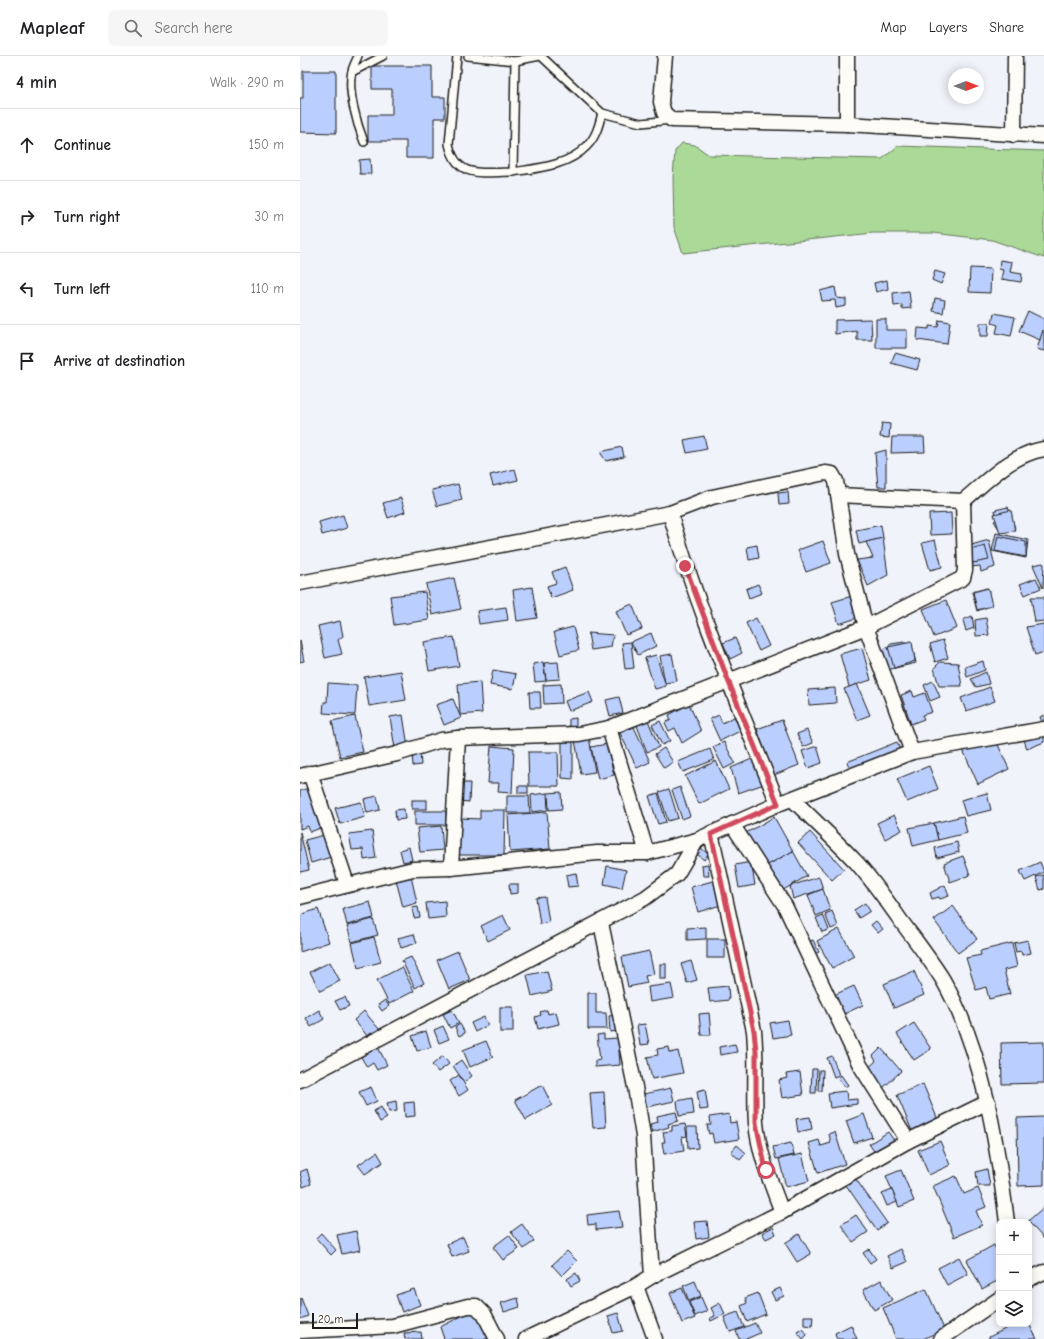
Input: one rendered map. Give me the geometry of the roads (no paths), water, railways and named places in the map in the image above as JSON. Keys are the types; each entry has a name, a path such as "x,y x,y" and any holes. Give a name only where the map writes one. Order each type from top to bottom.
{"street":[{"path":"665,56 661,102 664,113 672,120 847,124 1044,136"},
{"path":"847,56 847,124"},
{"path":"1014,135 1015,56"},
{"path":"838,495 963,501 1007,465 1031,451 1044,449"},
{"path":"300,583 670,513 712,497 825,473 832,474 836,481 847,554 866,627 912,752"},
{"path":"347,884 305,775 397,754 441,740 458,738 579,734 609,728 866,627 963,578 965,570 963,501"},
{"path":"670,513 685,566 728,680 778,804"},
{"path":"609,728 647,853"},
{"path":"300,897 347,884 413,869 451,868 597,853 647,853 697,840 778,804 912,752 1044,728"},
{"path":"451,868 458,738"},
{"path":"792,799 856,862 943,981 966,1032 988,1102 999,1159 1007,1219"},
{"path":"732,824 785,906 860,1065 908,1141"},
{"path":"711,834 754,1031 756,1051 756,1123 761,1150 766,1170 782,1212"},
{"path":"300,1080 601,923 645,898 677,874 697,840"},
{"path":"601,923 624,1030 643,1136 652,1276"},
{"path":"526,1339 636,1286 652,1276 782,1212 908,1141 988,1102"},
{"path":"1032,1278 1044,1272"},
{"path":"636,1286 655,1339"},
{"path":"941,1339 996,1301"},
{"path":"300,1331 393,1326 468,1306 476,1306 484,1314 497,1339"}],"lane":[{"path":"358,56 352,72 355,118 364,142"},
{"path":"352,72 384,56"},
{"path":"457,56 449,144 452,157 459,167 470,171 513,172 552,166 573,156 587,146 597,132 602,113"},
{"path":"468,56 515,62 540,56 602,113 641,123 672,120"},
{"path":"513,172 515,62"}]}
